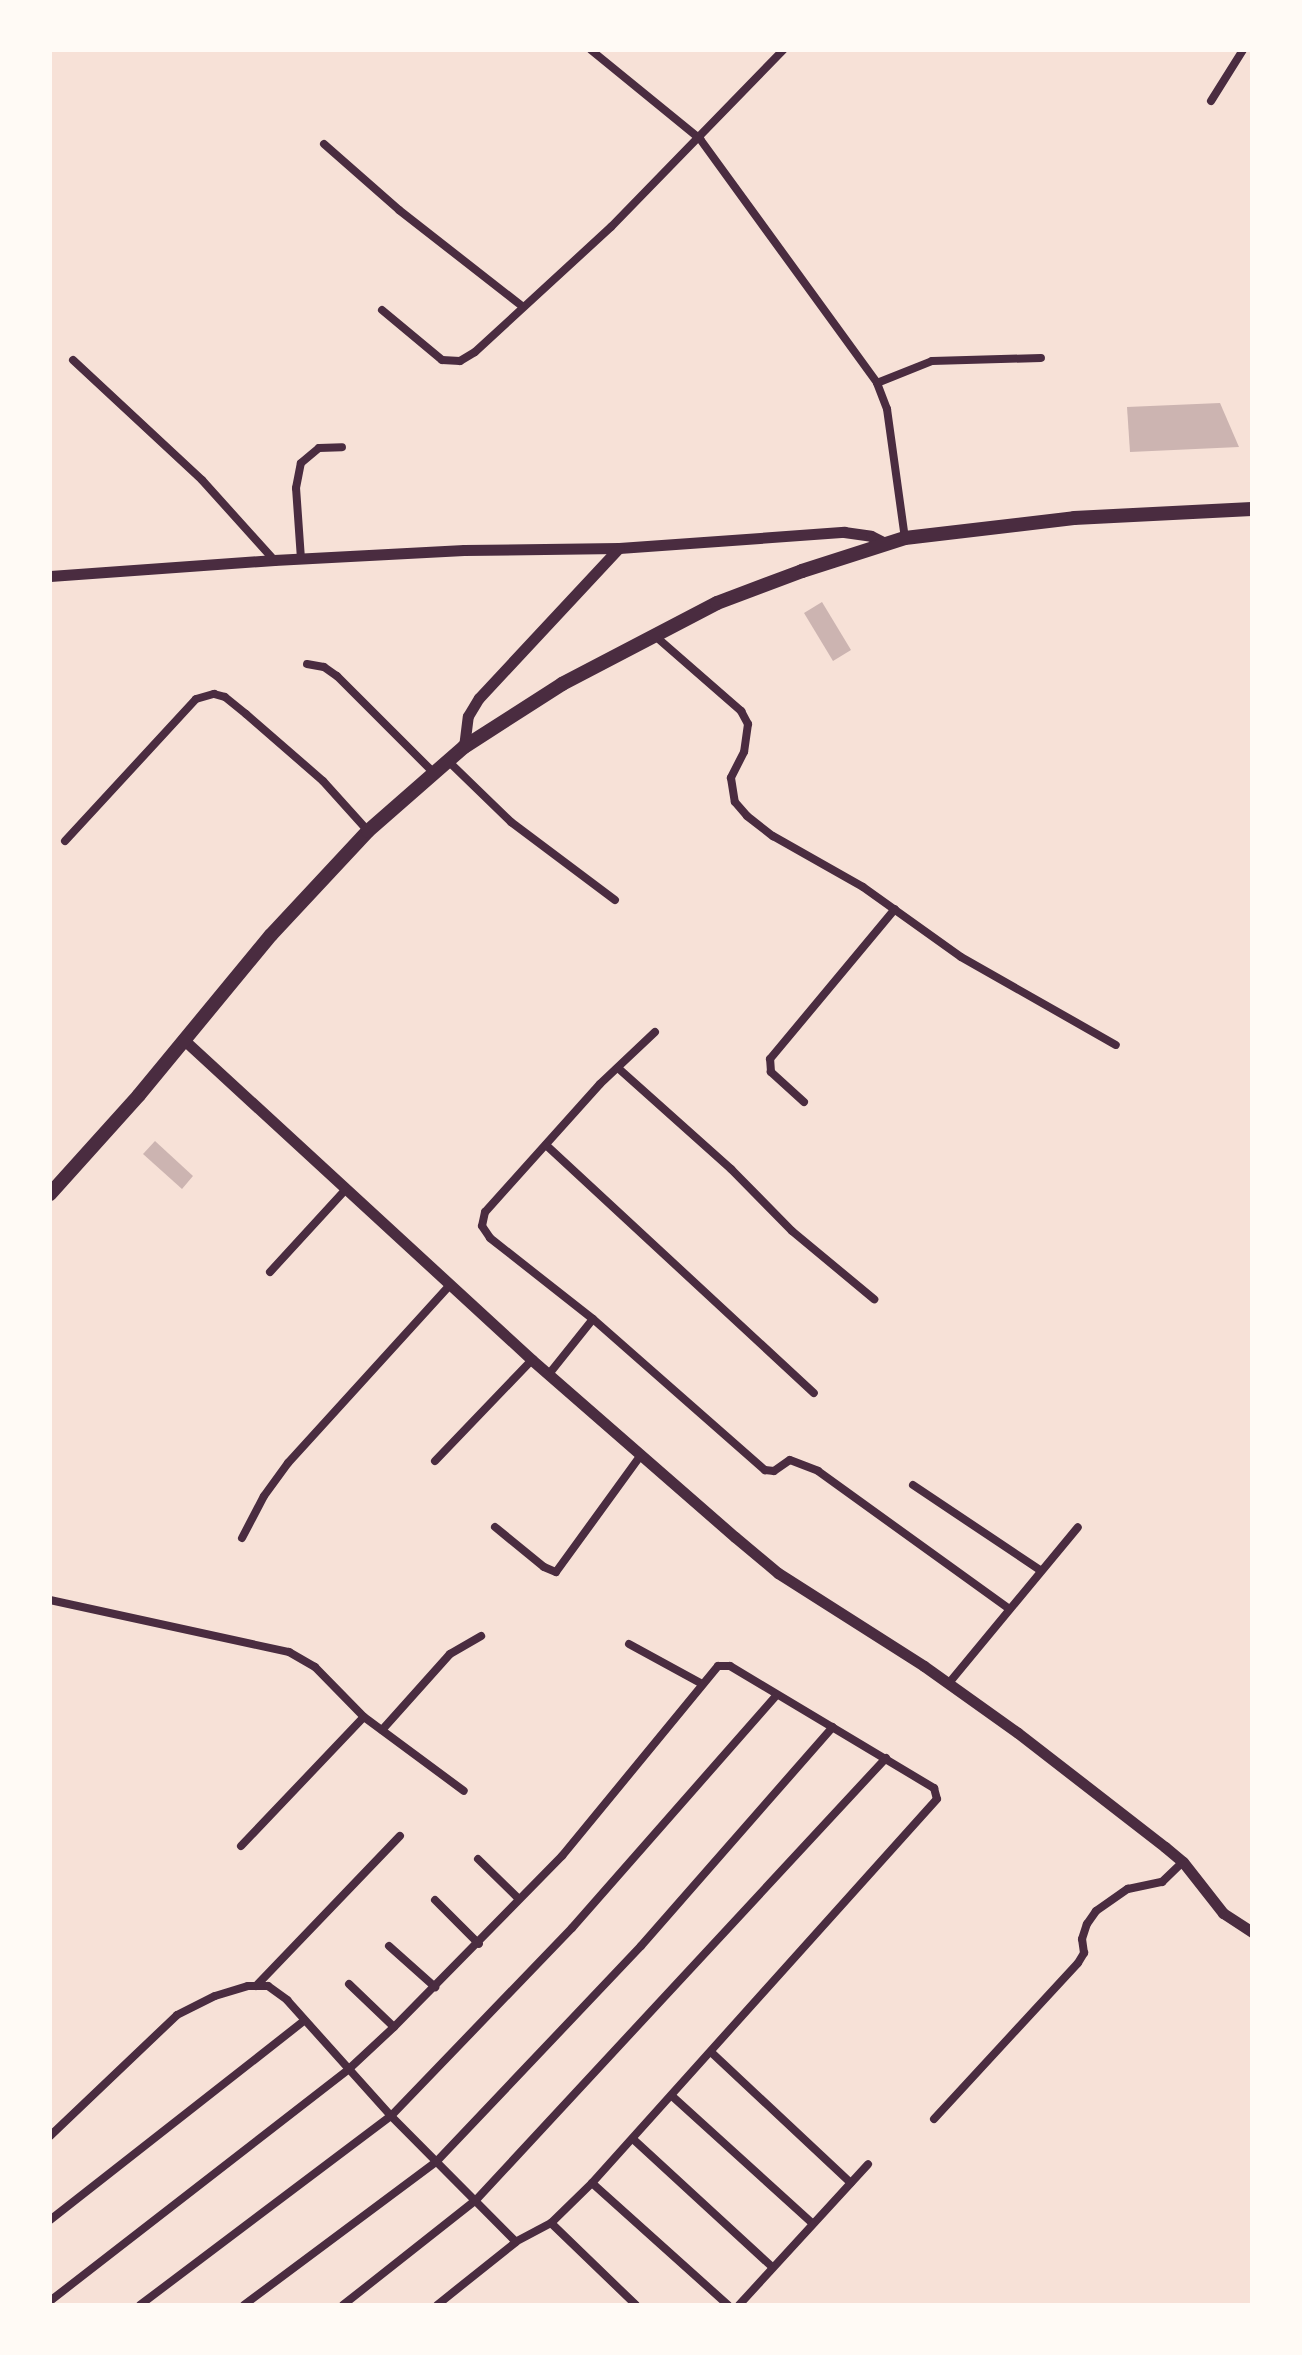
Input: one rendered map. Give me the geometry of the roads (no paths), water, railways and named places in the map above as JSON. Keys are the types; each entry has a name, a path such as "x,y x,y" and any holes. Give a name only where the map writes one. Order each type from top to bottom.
{"highway":[{"path":"50,1194 139,1095 309,892 368,831 464,747 562,684 654,634 744,592 885,543 1074,518 1252,509"}],"street":[{"path":"591,50 700,139 877,383 887,409 905,538"},
{"path":"382,310 442,360 460,361 475,352 578,259 700,139 783,50"},
{"path":"1211,101 1243,50"},
{"path":"324,144 399,210 523,307"},
{"path":"877,383 932,361 1041,358"},
{"path":"73,360 202,480 274,560"},
{"path":"301,559 296,488 301,463 319,448 342,447"},
{"path":"50,576 274,560 464,550 619,548 844,532 871,536 885,543"},
{"path":"464,747 468,716 479,698 619,548"},
{"path":"654,634 741,711 748,724 744,752 731,778 735,802 747,816 895,909 961,957 1116,1045"},
{"path":"307,664 324,667 337,676 433,772"},
{"path":"65,841 196,699 214,694 225,697 323,781 368,831"},
{"path":"448,761 511,822 615,900"},
{"path":"804,1102 771,1072 770,1059 895,909"},
{"path":"655,1032 485,1212 482,1226 490,1238 593,1319 765,1470 774,1471 790,1460 818,1471 1009,1609"},
{"path":"183,1039 532,1360 778,1573 949,1683 1183,1862 1223,1913 1252,1932"},
{"path":"618,1068 721,1160 792,1231 874,1299"},
{"path":"546,1145 814,1393"},
{"path":"270,1272 346,1189"},
{"path":"242,1538 264,1496 288,1463 450,1285"},
{"path":"549,1374 593,1319"},
{"path":"435,1461 532,1360"},
{"path":"495,1527 544,1567 556,1572 641,1455"},
{"path":"913,1485 1040,1570"},
{"path":"949,1683 1078,1527"},
{"path":"50,1600 289,1652 315,1667 364,1717 464,1791"},
{"path":"382,1730 450,1654 481,1636"},
{"path":"629,1644 702,1684"},
{"path":"50,2301 350,2068 394,2027 479,1944 562,1856 702,1684 724,1664 934,1788 937,1799 592,2183 551,2223 516,2242 437,2305"},
{"path":"140,2305 391,2116 572,1928 777,1695"},
{"path":"241,1846 364,1717"},
{"path":"244,2305 437,2161 641,1946 833,1727"},
{"path":"343,2305 476,2200 886,1758"},
{"path":"256,1986 400,1836"},
{"path":"478,1859 519,1899"},
{"path":"934,2119 1078,1963 1084,1953 1082,1939 1087,1924 1096,1911 1128,1889 1162,1882 1183,1862"},
{"path":"435,1900 479,1944"},
{"path":"389,1946 435,1987"},
{"path":"349,1984 394,2027"},
{"path":"50,2136 177,2015 215,1996 256,1986 275,1988 391,2116 516,2242"},
{"path":"50,2220 304,2021"},
{"path":"712,2053 851,2183"},
{"path":"672,2096 813,2224"},
{"path":"633,2139 772,2267"},
{"path":"739,2305 868,2164"},
{"path":"592,2183 728,2305"},
{"path":"551,2223 636,2305"}]}
